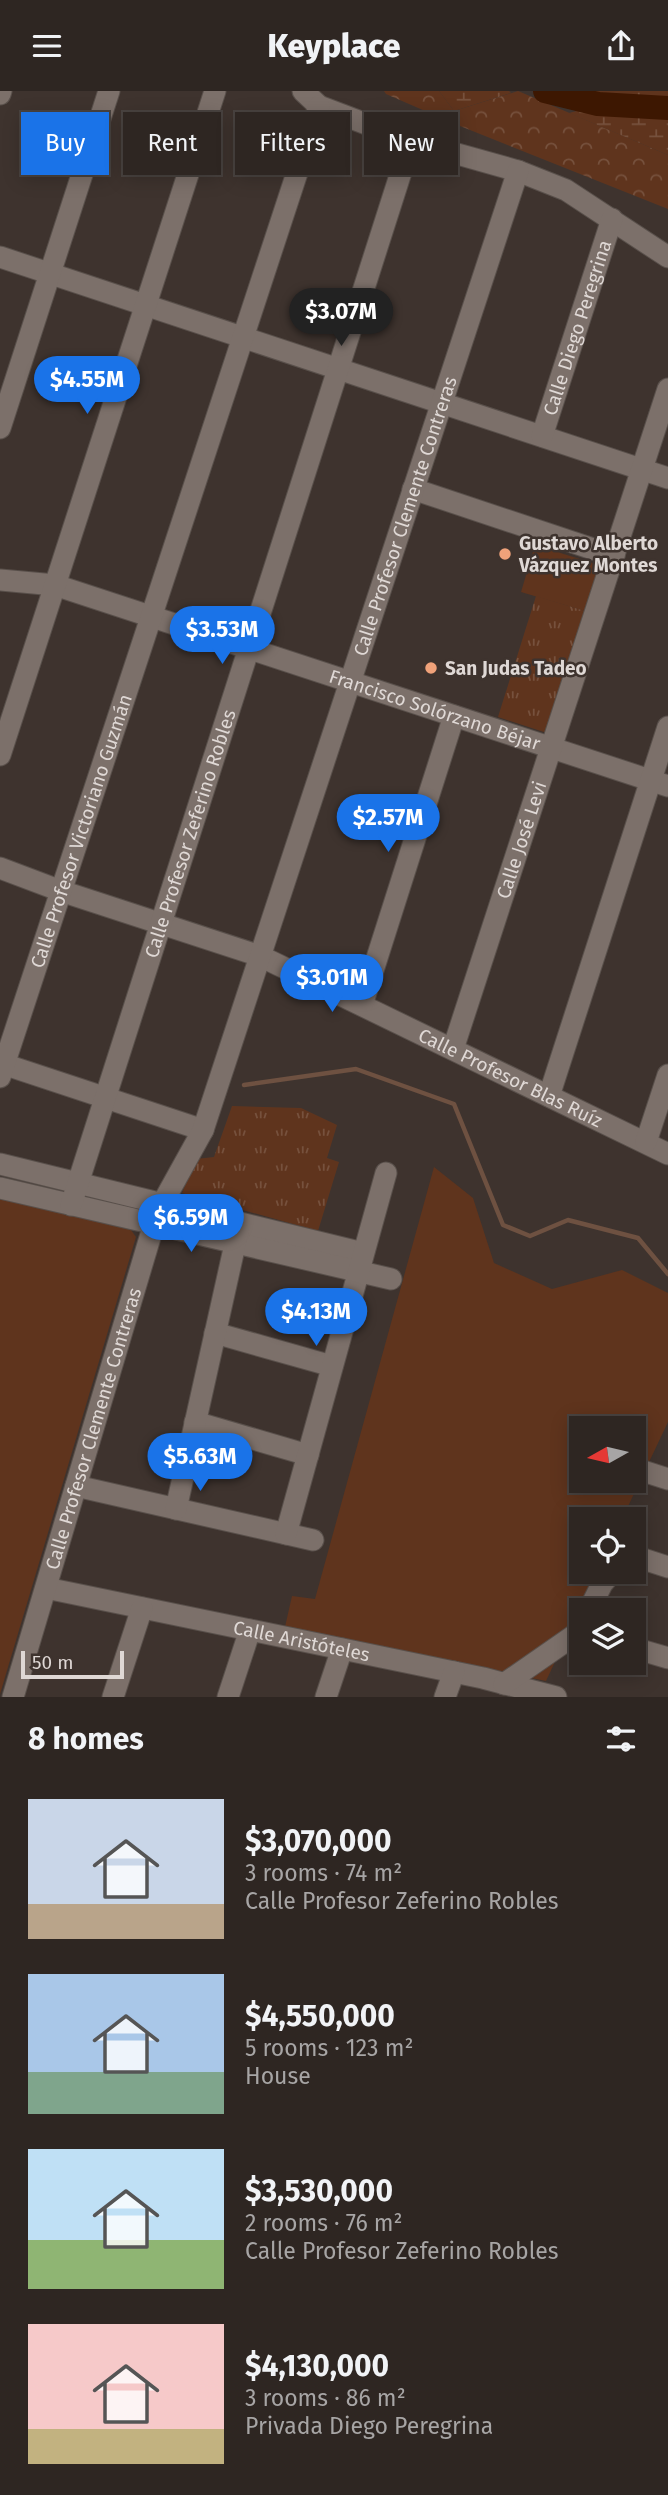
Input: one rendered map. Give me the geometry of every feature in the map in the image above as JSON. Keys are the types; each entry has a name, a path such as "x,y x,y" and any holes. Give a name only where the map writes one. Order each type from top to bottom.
{"street":[{"path":"0,428 109,91"},
{"path":"0,755 215,91"},
{"path":"303,91 320,106 364,123"},
{"name":"Calle Profesor Victoriano Guzmán","path":"1,1068 320,106"},
{"path":"458,154 518,171 566,190 668,257"},
{"name":"Calle Profesor Clemente Contreras","path":"13,1697 158,1214 203,1130 518,171"},
{"name":"Calle Profesor Zeferino Robles","path":"71,1205 400,175"},
{"name":"Calle Diego Peregrina","path":"542,436 612,219"},
{"path":"0,257 668,478"},
{"name":"Calle José Levi","path":"453,1049 668,389"},
{"path":"413,489 614,556"},
{"name":"Francisco Solórzano Béjar","path":"0,580 55,585 659,783"},
{"path":"362,1005 454,716"},
{"path":"550,1096 659,783 668,727"},
{"name":"Calle Profesor Blas Ruíz","path":"0,868 61,891 260,956 668,1153"},
{"path":"1,1068 106,1096 203,1130"},
{"path":"646,1142 668,1075"},
{"path":"0,1164 78,1183 158,1214"},
{"path":"286,1534 386,1173"},
{"path":"0,1188 71,1205 158,1214 361,1262 391,1279"},
{"path":"176,1509 238,1233"},
{"path":"215,1333 332,1366"},
{"path":"195,1422 308,1455"},
{"path":"646,1472 668,1479"},
{"path":"76,1486 313,1540"},
{"path":"646,1560 668,1567"},
{"name":"Calle Aristóteles","path":"46,1588 454,1672 479,1688 505,1683 556,1697"},
{"path":"113,1697 142,1608"},
{"path":"228,1697 250,1630"},
{"path":"505,1683 569,1639"},
{"path":"326,1697 342,1649"},
{"path":"646,1652 668,1658"},
{"path":"445,1697 454,1672"}],"green space":[{"path":"384,91 439,91 454,111 518,91 668,155 668,209 458,125 458,112 427,112"},
{"path":"439,91 509,91 511,93 454,111"},
{"path":"578,91 668,91 668,96 602,97"},
{"path":"584,109 619,117 668,116 668,155 569,113"},
{"path":"535,545 602,566 588,612 521,592"},
{"path":"536,596 588,612 547,733 498,717"},
{"path":"232,1106 301,1108 337,1125 327,1158 339,1162 318,1231 182,1193 196,1159 214,1157"},
{"path":"434,1167 473,1198 494,1263 552,1289 622,1270 668,1293 668,1422 646,1468 646,1416 569,1416 569,1493 634,1493 628,1507 569,1507 569,1584 591,1584 585,1598 569,1598 569,1632 546,1681 285,1627 292,1596 315,1599"},
{"path":"0,1199 131,1230 136,1237 0,1694"}],"waterway":[{"path":"545,91 598,104 668,108"},
{"path":"244,1085 356,1069 454,1104 503,1225 530,1236 568,1220 638,1238 668,1274"}],"place":[{"name":"Gustavo Alberto Vázquez Montes","path":"505,554"},
{"name":"San Judas Tadeo","path":"431,668"}]}
